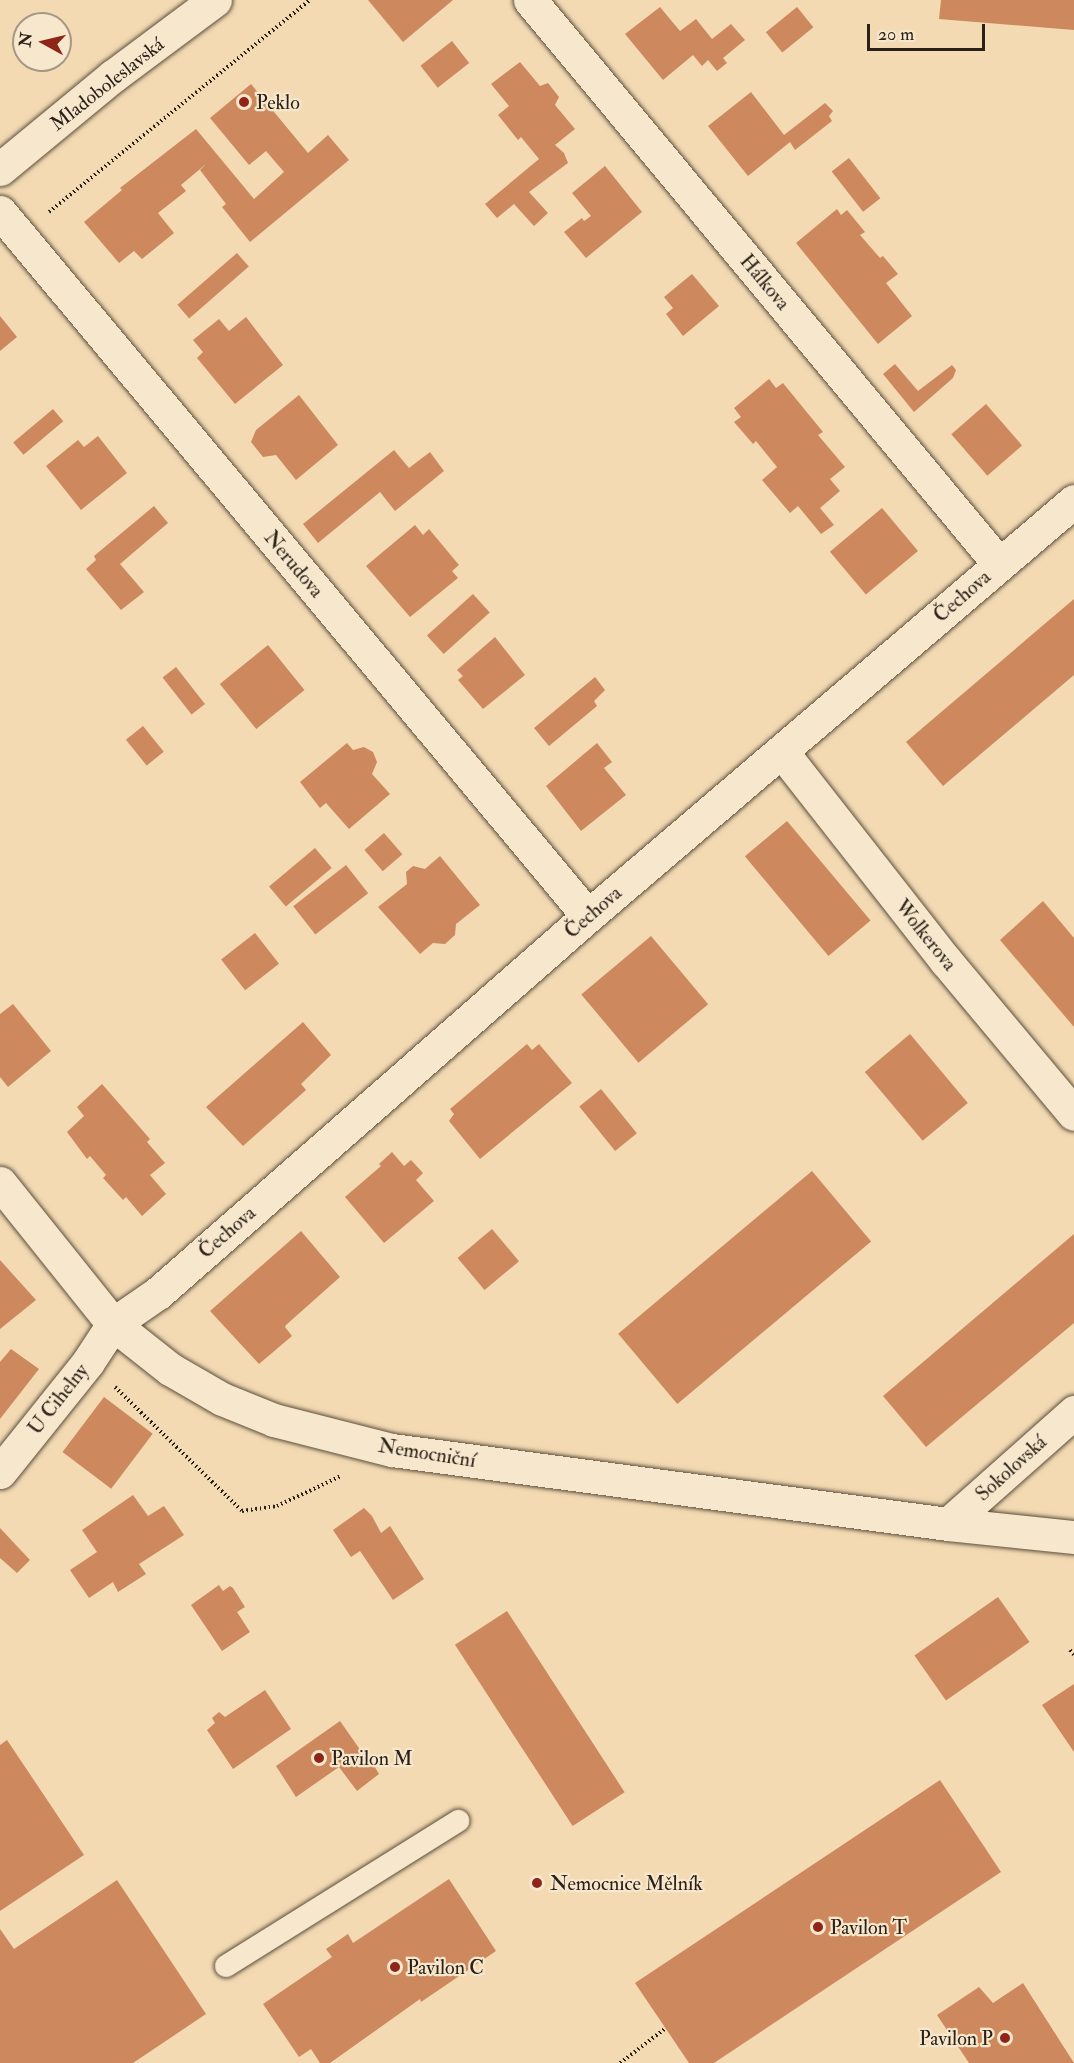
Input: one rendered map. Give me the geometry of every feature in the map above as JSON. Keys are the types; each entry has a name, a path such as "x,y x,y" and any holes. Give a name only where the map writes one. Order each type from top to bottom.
{"street":[{"name":"Mladoboleslavská","path":"0,170 113,76 215,0"},
{"name":"Hálkova","path":"530,0 999,564"},
{"name":"Nerudova","path":"10,224 588,916"},
{"name":"Čechova","path":"113,1324 158,1293 588,916 1074,501"},
{"name":"Wolkerova","path":"782,752 946,961 1074,1114"},
{"name":"Nemocniční","path":"0,1183 113,1324 170,1369 222,1399 274,1420 392,1450 948,1524 1074,1537"},
{"name":"U Cihelny","path":"0,1472 88,1362 113,1324"},
{"name":"Sokolovská","path":"948,1524 1074,1412"}],"lane":[{"path":"226,1966 458,1821"}],"path":[{"path":"10,224 310,0"},
{"path":"88,1362 242,1511 278,1506"},
{"path":"1070,1650 1074,1655"},
{"path":"620,2063 666,2028"}],"building":[{"path":"368,0 453,0 403,42"},
{"path":"941,0 1074,0 1074,30 939,19"},
{"path":"660,7 680,31 696,19 712,39 731,24 745,40 723,58 727,63 717,71 708,60 702,66 693,55 663,80 625,34"},
{"path":"797,7 813,27 782,52 766,32"},
{"path":"452,41 469,63 438,88 420,66"},
{"path":"520,62 540,86 548,83 559,97 555,105 575,129 555,145 564,153 568,163 529,192 548,213 534,226 514,204 497,218 485,204 539,159 521,137 518,140 498,115 509,106 491,84"},
{"path":"251,84 308,153 328,135 349,160 250,242 222,207 226,204 200,170 206,164 181,185 186,191 158,213 174,233 142,259 134,251 119,263 84,222 122,190 120,188 196,129 254,199 284,172 266,151 249,165 210,118"},
{"path":"751,92 784,135 825,103 833,111 829,116 832,121 795,150 790,142 748,176 708,126"},
{"path":"849,158 880,198 863,212 832,172"},
{"path":"605,166 642,212 586,258 564,232 582,218 584,221 591,216 572,193"},
{"path":"837,209 841,215 847,210 865,232 860,235 880,258 883,256 898,274 886,283 912,316 878,344 796,243"},
{"path":"237,253 249,267 189,318 177,305"},
{"path":"692,274 719,306 683,336 666,314 673,308 664,297"},
{"path":"0,316 17,337 0,351"},
{"path":"246,317 283,365 235,404 197,358 203,352 193,340 219,319 229,331"},
{"path":"895,364 918,391 952,365 956,370 953,378 914,412 883,374"},
{"path":"769,379 776,388 783,383 823,432 818,435 845,467 830,479 840,491 820,508 834,525 821,534 798,506 790,513 762,480 777,467 756,441 753,444 734,422 741,417 734,408"},
{"path":"299,395 338,445 296,480 276,455 263,457 251,442 256,430"},
{"path":"986,404 1022,446 987,476 951,434"},
{"path":"53,409 63,421 23,455 13,442"},
{"path":"98,436 127,473 81,510 46,466 78,440 84,447"},
{"path":"394,450 409,468 430,452 444,471 395,511 380,492 318,543 303,524"},
{"path":"154,506 168,523 120,564 144,592 121,610 86,569 96,560 94,556"},
{"path":"882,508 918,551 866,595 830,552"},
{"path":"415,525 423,535 429,529 459,565 452,571 458,578 410,617 366,566"},
{"path":"473,594 490,613 444,654 427,635"},
{"path":"1074,599 1074,675 943,786 906,742"},
{"path":"495,637 525,675 483,709 458,680 463,676 457,670"},
{"path":"268,645 305,690 256,729 220,684"},
{"path":"176,667 205,704 192,715 163,677"},
{"path":"595,677 605,690 594,701 597,706 549,746 534,728"},
{"path":"143,726 164,752 147,765 126,740"},
{"path":"347,743 353,750 364,747 373,752 377,762 372,774 390,794 349,829 326,803 320,808 300,782"},
{"path":"597,743 612,762 604,768 626,795 581,831 546,786"},
{"path":"787,821 871,921 828,956 745,856"},
{"path":"384,833 402,854 383,871 364,850"},
{"path":"315,848 332,868 286,906 269,887"},
{"path":"440,856 480,905 456,924 455,935 445,944 433,943 420,954 378,907 407,884 406,872 413,866 425,869"},
{"path":"346,865 368,893 315,935 293,906"},
{"path":"1043,901 1074,938 1074,1027 1000,940"},
{"path":"255,933 279,964 245,990 221,959"},
{"path":"651,936 708,1004 638,1063 581,994"},
{"path":"13,1004 51,1051 8,1087 0,1077 0,1014"},
{"path":"303,1022 331,1055 301,1084 306,1090 243,1146 206,1107"},
{"path":"910,1034 968,1103 923,1141 865,1072"},
{"path":"527,1044 532,1050 539,1044 572,1083 480,1159 449,1121 454,1114 450,1109"},
{"path":"102,1084 150,1139 147,1142 165,1163 150,1175 166,1194 142,1216 126,1197 123,1200 103,1178 106,1175 90,1156 87,1159 67,1132 84,1116 77,1107"},
{"path":"601,1089 637,1133 615,1151 579,1107"},
{"path":"392,1152 404,1166 411,1160 423,1173 416,1180 434,1201 384,1243 345,1197 381,1166 379,1164"},
{"path":"812,1171 871,1241 677,1404 618,1334"},
{"path":"492,1229 519,1261 485,1290 458,1258"},
{"path":"301,1231 340,1277 286,1325 285,1327 292,1336 259,1364 210,1311"},
{"path":"1074,1234 1074,1323 926,1447 883,1396"},
{"path":"0,1260 36,1300 0,1329"},
{"path":"11,1349 39,1369 0,1419 0,1362"},
{"path":"104,1397 153,1434 111,1489 62,1452"},
{"path":"133,1495 148,1516 164,1506 184,1535 139,1564 146,1574 118,1592 113,1582 89,1598 70,1570 97,1552 82,1530"},
{"path":"364,1508 372,1516 381,1533 390,1526 424,1579 393,1600 360,1551 351,1557 333,1530"},
{"path":"0,1528 30,1560 17,1573 0,1558"},
{"path":"219,1585 223,1591 230,1586 233,1588 245,1607 237,1612 250,1632 222,1651 191,1605"},
{"path":"998,1597 1030,1642 946,1701 914,1656"},
{"path":"507,1611 625,1792 573,1826 455,1645"},
{"path":"1074,1684 1074,1752 1042,1705"},
{"path":"265,1690 291,1729 233,1769 207,1730 215,1723 212,1718 219,1712 225,1717"},
{"name":"Pavilon M","path":"340,1721 361,1751 364,1749 379,1774 357,1791 339,1767 296,1797 276,1766"},
{"path":"7,1740 84,1855 0,1911 0,1745"},
{"name":"Pavilon T","path":"940,1780 1001,1872 714,2063 689,2063 635,1983"},
{"name":"Pavilon C","path":"449,1879 496,1951 421,2002 420,1999 330,2063 320,2063 311,2049 299,2057 263,2004 332,1957 326,1949 348,1934 353,1943"},
{"path":"117,1880 206,2014 133,2063 0,2063 0,1929 14,1949"},
{"name":"Pavilon P","path":"1023,1983 1074,2063 969,2063 937,2015 979,1987 993,2003"}],"place":[{"name":"Peklo","path":"244,102"},
{"name":"Pavilon M","path":"319,1758"},
{"name":"Nemocnice Mělník","path":"537,1883"},
{"name":"Pavilon T","path":"818,1927"},
{"name":"Pavilon C","path":"395,1967"},
{"name":"Pavilon P","path":"1005,2038"}]}
